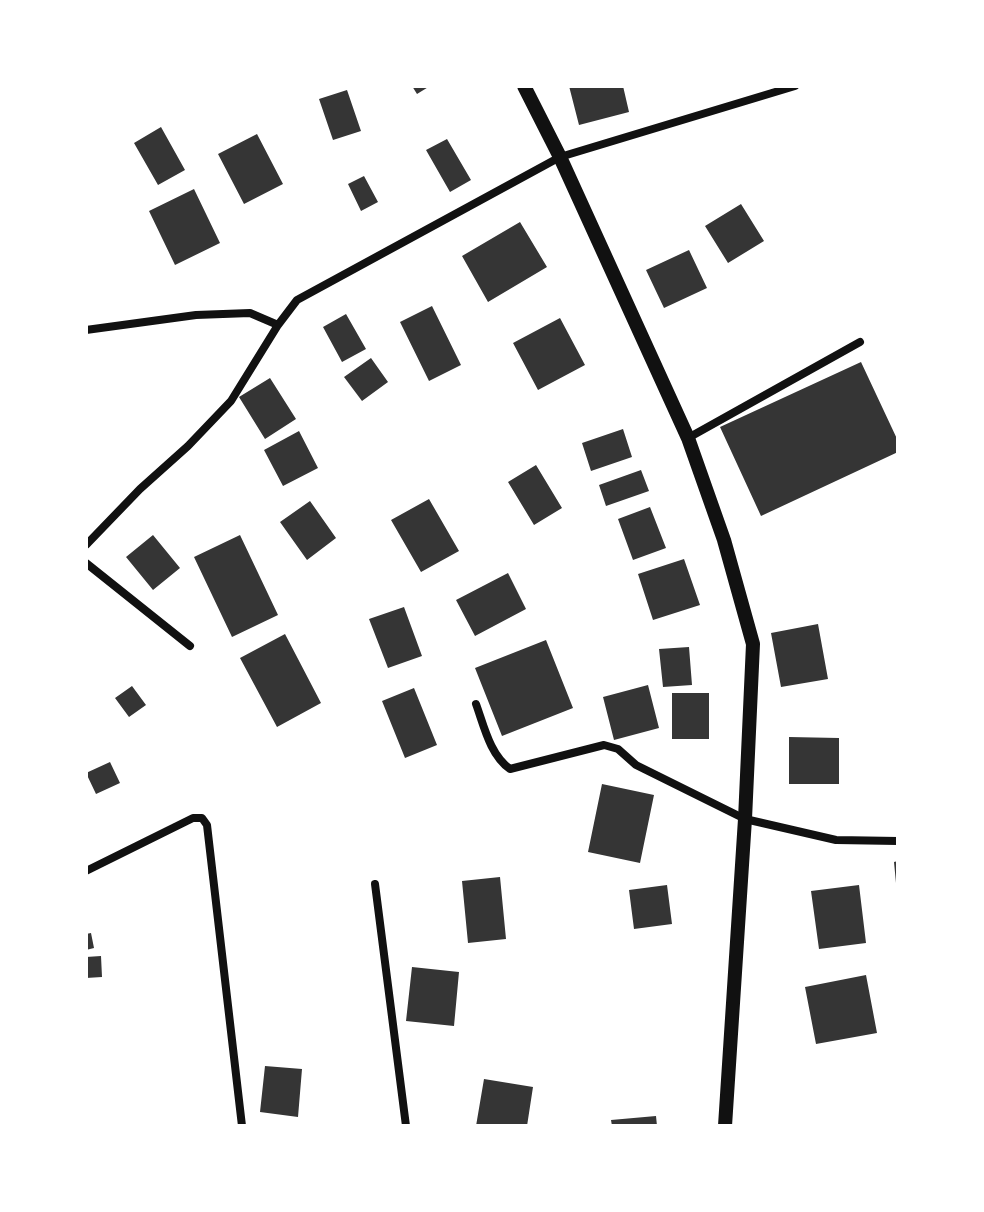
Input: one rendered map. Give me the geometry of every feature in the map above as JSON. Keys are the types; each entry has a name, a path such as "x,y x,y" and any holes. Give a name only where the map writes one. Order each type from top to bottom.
{"street":[{"path":"524,86 560,157 688,438 724,540 753,644 725,1126"},
{"path":"86,545 231,401 297,300 560,157 795,86"},
{"path":"86,330 196,315 250,313 278,325"},
{"path":"688,438 860,342"},
{"path":"86,563 190,646"},
{"path":"476,704 495,753 502,764 510,769 604,745 618,749 636,765 745,819 836,840 898,841"},
{"path":"86,871 193,818 202,818 207,825 242,1126"},
{"path":"375,884 406,1126"}],"building":[{"path":"412,86 430,86 417,94"},
{"path":"569,86 623,86 629,112 579,125"},
{"path":"347,90 361,131 333,140 319,99"},
{"path":"161,127 185,170 158,185 134,143"},
{"path":"257,134 283,184 244,204 218,154"},
{"path":"447,139 471,180 450,192 426,150"},
{"path":"364,176 378,202 361,211 348,184"},
{"path":"194,189 220,243 175,265 149,211"},
{"path":"741,204 764,241 728,263 705,226"},
{"path":"520,222 547,267 488,302 462,256"},
{"path":"689,250 707,288 664,308 646,270"},
{"path":"432,306 461,365 429,381 400,322"},
{"path":"346,314 366,349 342,362 323,327"},
{"path":"560,318 585,365 538,390 513,343"},
{"path":"371,358 388,382 362,401 344,377"},
{"path":"861,362 898,441 898,452 761,516 720,427"},
{"path":"270,378 296,419 265,439 239,397"},
{"path":"623,429 632,457 591,471 582,443"},
{"path":"299,431 318,468 283,486 264,450"},
{"path":"536,465 562,508 534,525 508,482"},
{"path":"641,470 649,491 606,506 599,485"},
{"path":"429,499 459,551 421,572 391,520"},
{"path":"310,501 336,538 307,560 280,522"},
{"path":"650,507 666,548 633,560 618,519"},
{"path":"153,535 180,568 153,590 126,557"},
{"path":"240,535 278,615 232,637 194,557"},
{"path":"684,559 700,605 653,620 638,574"},
{"path":"508,573 526,609 475,636 456,600"},
{"path":"404,607 422,656 388,668 369,619"},
{"path":"818,624 828,679 781,687 771,633"},
{"path":"285,634 321,703 277,727 240,658"},
{"path":"546,640 573,708 502,736 475,668"},
{"path":"689,647 692,685 663,687 659,649"},
{"path":"648,685 659,728 614,740 603,697"},
{"path":"132,686 146,705 129,717 115,698"},
{"path":"414,688 437,745 405,758 382,701"},
{"path":"672,693 709,693 709,739 672,739"},
{"path":"789,737 839,738 839,784 789,784"},
{"path":"110,762 120,783 96,794 86,773"},
{"path":"602,784 654,795 640,863 588,852"},
{"path":"898,861 898,883 896,883 894,862"},
{"path":"500,877 506,939 468,943 462,881"},
{"path":"667,885 672,924 634,929 629,890"},
{"path":"859,885 866,943 819,949 811,891"},
{"path":"91,933 94,948 86,950 86,934"},
{"path":"101,956 102,977 86,978 86,957"},
{"path":"412,967 459,972 454,1026 406,1021"},
{"path":"866,975 877,1033 816,1044 805,987"},
{"path":"265,1066 302,1069 298,1117 260,1112"},
{"path":"484,1079 533,1087 527,1126 476,1126"},
{"path":"656,1116 657,1126 612,1126 611,1120"}]}
